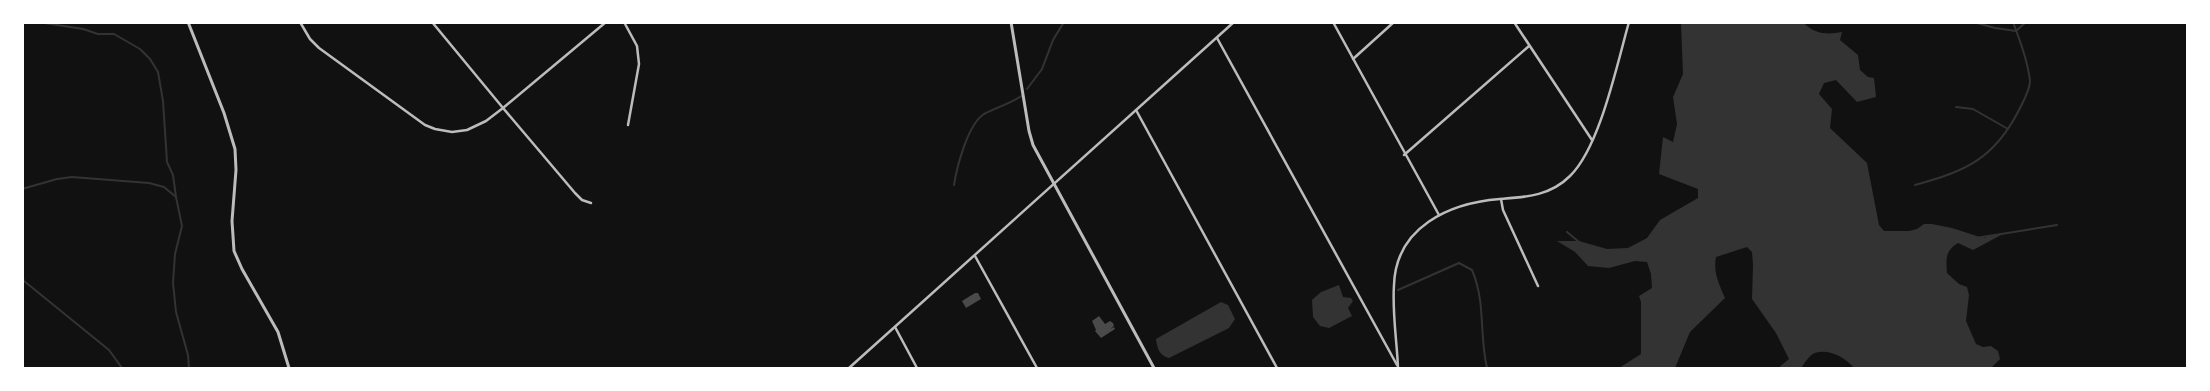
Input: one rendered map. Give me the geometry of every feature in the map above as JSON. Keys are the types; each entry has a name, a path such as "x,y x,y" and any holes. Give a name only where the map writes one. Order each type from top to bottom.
{"street":[{"path":"188,22 224,112 235,149 236,170 232,221 234,251 242,269 278,332 290,368"},
{"path":"300,22 310,39 319,48 425,125 452,132 467,130 486,121 606,22"},
{"path":"432,22 575,194 582,200 591,203"},
{"path":"624,22 637,46 639,64 628,125"},
{"path":"1011,22 1031,138 1154,368"},
{"path":"849,368 1234,22"},
{"path":"1334,22 1404,155 1439,215"},
{"path":"1353,59 1394,22"},
{"path":"1514,22 1592,140"},
{"path":"1398,368 1393,301 1396,269 1404,248 1425,224 1439,215 1469,202 1534,196 1548,192 1579,167 1585,159 1610,88 1629,22"},
{"path":"1217,38 1398,368"},
{"path":"1404,155 1529,46"},
{"path":"1136,110 1277,368"},
{"path":"1501,199 1503,210 1538,286"},
{"path":"975,256 1036,368"},
{"path":"895,327 917,368"}],"shaded area":[{"path":"1681,23 1804,23 1808,27 1822,33 1842,32 1840,40 1858,55 1860,70 1868,77 1874,78 1876,97 1857,102 1836,80 1824,83 1819,94 1832,109 1830,128 1867,163 1879,225 1884,231 1909,231 1917,229 1924,224 1932,224 1983,238 2003,234 1973,250 1958,243 1951,249 1947,259 1947,273 1959,284 1967,287 1969,295 1966,321 1976,344 1983,347 1991,346 1998,351 2000,359 1991,368 1854,368 1837,355 1820,352 1811,355 1801,368 1778,368 1789,359 1776,333 1752,299 1752,252 1747,247 1716,257 1716,273 1725,298 1690,332 1675,368 1619,368 1641,354 1641,302 1639,296 1652,288 1651,274 1647,262 1635,261 1609,268 1588,266 1575,252 1557,241 1579,241 1607,249 1628,248 1647,238 1660,220 1698,198 1698,189 1659,174 1663,137 1673,142 1677,124 1673,97 1683,74"},
{"path":"1339,285 1343,297 1351,298 1353,301 1348,308 1352,316 1329,328 1320,326 1313,317 1312,300 1321,292"},
{"path":"1221,302 1228,305 1235,319 1229,328 1169,358 1161,354 1156,339"}],"building":[{"path":"978,293 981,299 966,308 962,301"},
{"path":"1099,316 1105,324 1110,321 1113,323 1114,326 1110,329 1114,327 1115,329 1101,338 1095,331 1092,321"}],"waterway":[{"path":"38,22 83,29 98,34 114,34 140,49 150,59 158,72 163,101 167,162 173,175 176,197"},
{"path":"1027,89 1042,69 1053,40 1064,22"},
{"path":"1973,22 2016,31 2026,22"},
{"path":"1915,185 1949,174 1977,161 1989,152 2009,127 2026,96 2030,81 2026,59 2013,22"},
{"path":"954,185 964,146 978,119 984,114 1023,95"},
{"path":"1956,107 1973,109 2008,129"},
{"path":"22,189 57,179 72,177 149,183 164,187 176,197 182,226 175,254 173,283 176,312 188,355 189,368"},
{"path":"1976,238 2057,225"},
{"path":"1567,232 1579,242"},
{"path":"1398,290 1459,263 1472,270 1481,307 1483,343 1487,368"},
{"path":"22,276 24,281 109,350 122,368"}]}
